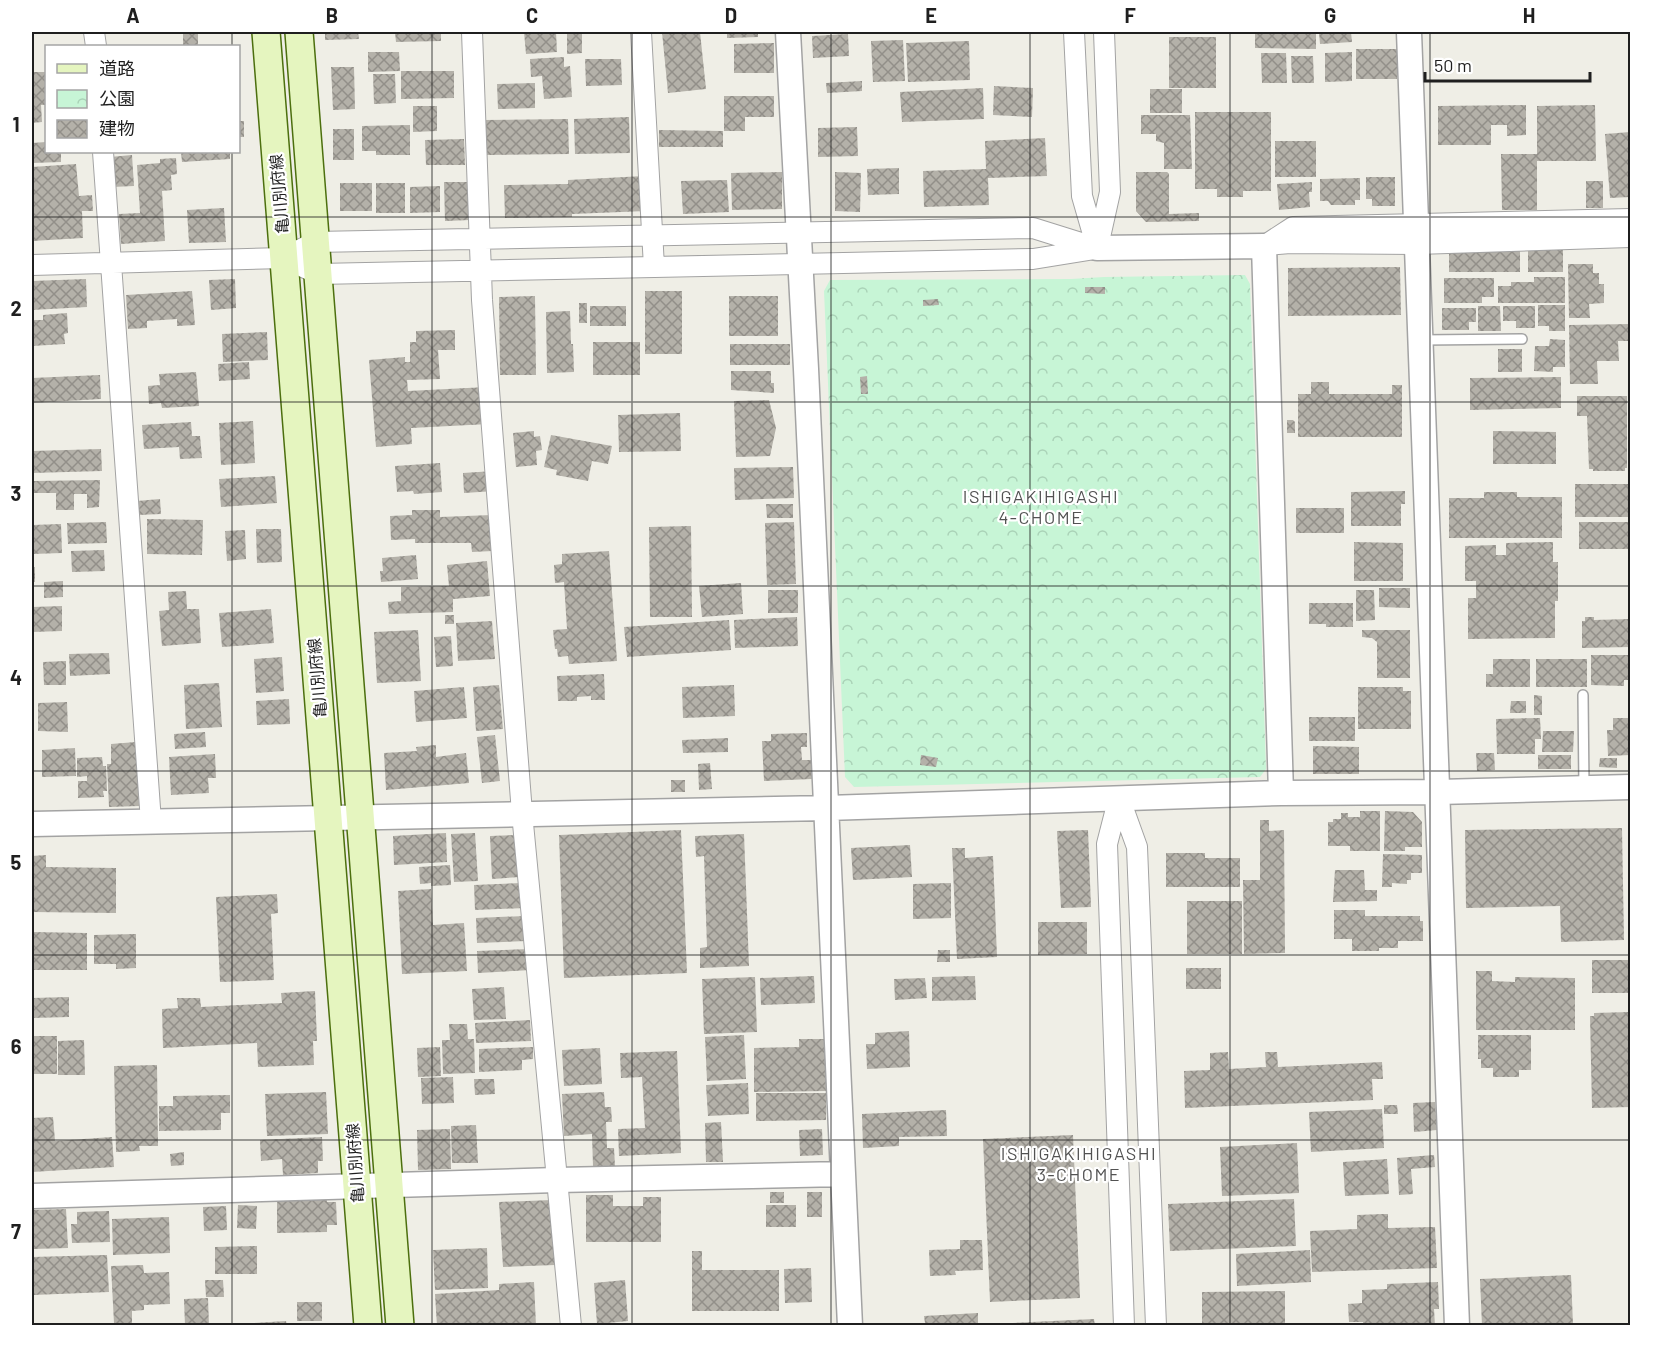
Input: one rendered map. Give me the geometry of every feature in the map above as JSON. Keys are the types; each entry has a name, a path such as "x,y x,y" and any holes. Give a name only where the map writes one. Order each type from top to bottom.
{"main road":[{"name":"亀川別府線","path":"266,32 368,1326"},
{"name":"亀川別府線","path":"299,32 400,1326"}],"street":[{"path":"472,32 481,270 522,813 572,1326"},
{"path":"641,32 654,267"},
{"path":"788,32 801,264 850,1326"},
{"path":"1074,32 1082,196 1098,248"},
{"path":"1098,248 1110,192 1104,32"},
{"path":"1409,32 1457,1326"},
{"path":"103,153 152,822"},
{"path":"284,258 318,274 1033,259 1098,248 1264,246 1630,219"},
{"path":"32,264 284,258 315,242 1033,228 1098,248"},
{"path":"1417,234 1630,237"},
{"path":"1264,246 1281,793"},
{"path":"32,824 826,808 1119,797 1630,787"},
{"path":"1119,797 1107,844 1124,1326"},
{"path":"1119,797 1137,847 1156,1326"},
{"path":"32,1196 843,1174"}],"lane":[{"path":"1421,340 1522,339"},
{"path":"1583,695 1584,788"}],"green space":[{"path":"1245,275 1250,284 1266,769 1260,777 854,787 845,777 824,291 830,280 1071,279"}],"building":[{"path":"183,32 198,32 198,45 183,45"},
{"path":"325,32 358,32 359,39 325,40"},
{"path":"395,32 441,32 441,41 396,42"},
{"path":"524,32 556,32 557,52 526,54"},
{"path":"567,32 582,32 582,53 567,54"},
{"path":"662,32 700,32 706,89 668,93"},
{"path":"727,32 758,32 758,37 727,38"},
{"path":"1255,32 1316,32 1316,49 1255,48"},
{"path":"1319,32 1351,32 1352,42 1320,44"},
{"path":"848,34 849,56 813,58 812,36"},
{"path":"1169,37 1216,37 1216,88 1169,88"},
{"path":"903,40 905,81 873,82 871,41"},
{"path":"969,41 970,80 908,82 906,43"},
{"path":"774,43 774,73 734,73 734,44"},
{"path":"1356,49 1397,49 1397,79 1356,79"},
{"path":"368,52 399,52 400,71 368,72"},
{"path":"1352,52 1352,81 1325,82 1325,53"},
{"path":"1261,53 1286,53 1287,83 1262,83"},
{"path":"1291,56 1313,56 1314,83 1292,83"},
{"path":"564,57 564,67 570,66 572,97 544,99 542,76 531,77 530,59"},
{"path":"585,59 621,59 622,85 586,86"},
{"path":"331,67 354,67 355,109 333,110"},
{"path":"401,71 454,71 454,98 401,99"},
{"path":"45,72 45,105 41,105 42,122 32,123 32,74"},
{"path":"373,74 395,74 396,103 374,104"},
{"path":"862,81 862,91 827,93 826,83"},
{"path":"535,83 535,108 498,109 497,84"},
{"path":"994,86 1033,88 1032,117 993,115"},
{"path":"983,88 984,119 902,122 900,92"},
{"path":"1150,89 1182,89 1182,113 1150,113"},
{"path":"724,96 774,96 774,117 745,117 745,131 724,131"},
{"path":"1526,105 1526,135 1507,136 1507,125 1491,125 1491,145 1438,145 1438,106"},
{"path":"1595,105 1596,161 1537,161 1537,210 1502,210 1501,154 1537,154 1537,106"},
{"path":"413,106 437,106 437,131 413,132"},
{"path":"1195,112 1271,112 1271,191 1243,191 1243,197 1217,197 1217,189 1195,189"},
{"path":"1141,115 1190,115 1192,169 1164,169 1164,143 1156,141 1156,134 1141,134"},
{"path":"629,117 630,153 575,154 574,119"},
{"path":"568,119 569,154 485,155 484,120"},
{"path":"240,121 244,121 244,137 240,137"},
{"path":"410,125 410,155 376,155 376,151 362,151 362,126"},
{"path":"857,127 858,156 818,157 818,128"},
{"path":"333,129 354,129 354,160 333,160"},
{"path":"659,130 723,131 723,147 659,147"},
{"path":"1630,132 1630,197 1610,198 1605,134"},
{"path":"1045,138 1047,176 988,178 989,205 924,207 923,171 986,169 985,141"},
{"path":"464,139 465,165 426,165 425,140"},
{"path":"1275,141 1316,141 1316,177 1275,177"},
{"path":"45,142 45,153 61,153 61,162 32,163 32,143"},
{"path":"181,153 230,153 230,159 182,162"},
{"path":"132,155 134,186 112,187 110,157"},
{"path":"176,158 177,174 171,175 172,190 162,191 165,241 121,244 119,214 140,213 137,165 160,163 160,159"},
{"path":"76,164 79,196 92,195 93,211 82,211 83,238 32,241 32,167"},
{"path":"899,168 899,194 868,195 867,169"},
{"path":"782,172 782,209 732,210 731,173"},
{"path":"835,172 861,173 860,212 835,211"},
{"path":"1136,172 1167,172 1169,174 1169,214 1199,213 1199,221 1146,222 1136,211"},
{"path":"644,176 646,211 572,214 572,217 505,218 504,185 568,184 568,180"},
{"path":"1366,177 1395,177 1395,206 1372,206 1372,199 1366,199"},
{"path":"1360,178 1360,200 1355,200 1355,205 1331,205 1328,201 1320,201 1320,179"},
{"path":"727,180 729,212 683,214 681,181"},
{"path":"1586,181 1603,181 1603,208 1586,208"},
{"path":"444,182 469,182 470,220 445,221"},
{"path":"1312,182 1312,192 1309,192 1310,207 1279,210 1277,184"},
{"path":"340,183 372,183 372,211 340,211"},
{"path":"376,183 405,183 405,213 376,213"},
{"path":"440,186 440,212 410,213 410,187"},
{"path":"224,208 226,242 189,243 187,210"},
{"path":"1469,250 1520,250 1520,272 1449,272 1449,253 1469,253"},
{"path":"1528,250 1563,250 1563,272 1528,272"},
{"path":"1568,264 1593,264 1593,273 1599,273 1599,284 1604,284 1604,303 1589,304 1590,318 1569,318"},
{"path":"1400,267 1401,315 1288,316 1288,268"},
{"path":"1534,277 1565,277 1565,303 1498,303 1498,286 1511,286 1511,282 1534,282"},
{"path":"1444,278 1494,278 1494,297 1482,297 1482,303 1444,303"},
{"path":"86,279 87,307 32,310 32,281"},
{"path":"235,279 236,308 211,310 209,280"},
{"path":"1085,287 1105,287 1105,294 1085,293"},
{"path":"192,291 195,325 177,326 177,319 147,321 147,328 128,329 126,295"},
{"path":"645,291 682,291 682,354 645,354"},
{"path":"535,296 536,375 500,375 499,297"},
{"path":"729,296 778,296 778,336 729,336"},
{"path":"938,299 939,305 923,306 923,300"},
{"path":"579,303 587,303 587,323 579,323"},
{"path":"1538,305 1565,305 1565,331 1549,331 1549,326 1538,326"},
{"path":"590,306 626,306 626,326 590,326"},
{"path":"1478,306 1500,306 1501,331 1478,331"},
{"path":"1503,306 1535,306 1535,328 1516,328 1516,321 1503,321"},
{"path":"1442,308 1476,308 1476,322 1469,322 1469,330 1442,330"},
{"path":"570,311 574,372 547,373 546,312"},
{"path":"67,313 68,333 64,334 65,344 32,346 32,320 43,320 43,315"},
{"path":"1630,324 1630,341 1618,341 1619,361 1597,361 1598,384 1570,384 1569,325"},
{"path":"455,330 455,350 438,350 440,379 407,380 408,391 487,387 489,424 411,428 412,444 376,447 369,360 405,357 405,362 410,362 410,342 416,342 416,331"},
{"path":"267,332 268,360 223,362 222,334"},
{"path":"1550,339 1565,340 1565,367 1553,367 1553,372 1534,371 1535,346 1549,346"},
{"path":"593,342 640,342 640,375 593,375"},
{"path":"730,344 790,344 790,365 730,365"},
{"path":"1498,349 1522,349 1522,372 1498,372"},
{"path":"249,362 250,379 219,381 218,364"},
{"path":"731,371 771,371 774,393 731,390"},
{"path":"196,372 199,406 162,408 161,403 149,404 148,386 160,385 159,374"},
{"path":"100,375 101,399 32,403 32,378"},
{"path":"867,376 868,394 861,394 860,377"},
{"path":"1561,377 1561,408 1470,410 1470,378"},
{"path":"1311,382 1329,382 1329,394 1392,394 1392,385 1402,385 1402,437 1298,437 1298,394 1311,394"},
{"path":"1577,396 1627,396 1627,468 1625,471 1589,469 1587,416 1577,416"},
{"path":"769,400 776,428 770,456 736,457 734,401"},
{"path":"680,413 681,451 619,452 618,415"},
{"path":"1287,420 1295,422 1295,433 1287,433"},
{"path":"253,421 255,463 221,465 219,423"},
{"path":"191,422 192,436 200,436 202,458 180,459 179,447 144,449 142,425"},
{"path":"534,431 534,437 540,436 542,450 536,451 537,465 516,467 513,433"},
{"path":"1493,431 1556,432 1556,464 1493,464"},
{"path":"551,435 612,446 608,464 592,461 588,481 556,475 557,470 544,467"},
{"path":"101,449 102,471 32,473 32,451"},
{"path":"440,463 442,492 414,494 413,491 397,492 395,466"},
{"path":"793,467 794,498 735,500 734,468"},
{"path":"494,471 495,491 464,493 463,473"},
{"path":"275,476 277,503 221,507 219,479"},
{"path":"100,480 99,507 87,508 87,494 74,494 74,510 56,510 56,493 34,493 34,481"},
{"path":"1575,484 1630,484 1630,517 1575,517"},
{"path":"1405,491 1405,504 1401,504 1401,526 1351,526 1351,492"},
{"path":"1484,492 1517,492 1517,497 1562,497 1562,538 1449,538 1449,498 1484,498"},
{"path":"160,499 161,514 138,515 137,501"},
{"path":"766,504 793,504 793,518 767,518"},
{"path":"1296,508 1344,508 1344,533 1296,533"},
{"path":"412,510 440,510 440,517 492,515 493,551 472,552 471,543 415,543 415,539 391,540 390,516 412,515"},
{"path":"147,519 203,520 202,555 147,554"},
{"path":"106,522 107,543 68,544 67,523"},
{"path":"794,522 796,584 767,585 765,523"},
{"path":"1579,522 1630,522 1630,549 1579,549"},
{"path":"61,524 62,553 32,554 32,525"},
{"path":"691,526 692,617 650,617 649,527"},
{"path":"256,529 281,529 282,562 257,563"},
{"path":"245,530 246,559 227,561 225,531"},
{"path":"1354,542 1403,543 1403,581 1354,581"},
{"path":"1553,542 1553,562 1558,562 1555,638 1468,639 1468,598 1476,598 1476,581 1465,581 1465,546 1496,545 1496,555 1506,555 1506,543"},
{"path":"104,550 105,571 72,572 71,551"},
{"path":"609,551 617,661 569,664 568,656 558,657 557,649 555,649 553,630 567,629 564,582 555,583 554,565 562,564 562,554"},
{"path":"416,555 418,579 381,582 382,558"},
{"path":"487,561 490,596 453,599 453,612 389,614 388,602 401,601 401,587 449,586 447,565"},
{"path":"32,567 35,567 35,582 32,582"},
{"path":"63,581 63,597 44,598 44,582"},
{"path":"741,583 743,614 702,617 699,586"},
{"path":"1379,588 1410,588 1410,608 1379,607"},
{"path":"768,590 798,590 798,613 768,613"},
{"path":"1356,590 1374,590 1375,620 1356,621"},
{"path":"186,591 187,609 199,609 201,643 162,646 159,611 169,610 168,592"},
{"path":"1309,603 1353,603 1353,627 1326,627 1326,624 1309,624"},
{"path":"62,606 62,631 32,632 32,607"},
{"path":"271,609 274,643 222,647 219,613"},
{"path":"445,615 454,615 454,624 445,624"},
{"path":"797,617 798,646 735,648 734,620"},
{"path":"1585,617 1594,617 1594,620 1630,619 1630,647 1582,648 1582,621 1585,621"},
{"path":"729,620 731,650 627,657 624,627"},
{"path":"492,621 495,659 458,661 456,623"},
{"path":"418,630 421,681 377,683 374,632"},
{"path":"1362,630 1410,630 1410,678 1377,678 1377,642 1372,638 1362,637"},
{"path":"451,636 453,666 436,667 434,637"},
{"path":"109,653 110,674 70,676 69,654"},
{"path":"1591,655 1630,655 1630,680 1624,680 1624,686 1591,685"},
{"path":"282,657 284,691 256,693 254,659"},
{"path":"1493,659 1530,659 1530,687 1486,687 1486,674 1493,674"},
{"path":"1536,659 1587,659 1587,687 1536,687"},
{"path":"66,661 66,685 44,685 43,662"},
{"path":"604,674 605,700 591,700 591,696 577,697 577,701 558,701 557,676"},
{"path":"219,683 222,727 186,729 184,685"},
{"path":"499,685 503,729 476,731 473,687"},
{"path":"734,685 735,716 683,718 682,687"},
{"path":"464,687 467,718 416,722 414,691"},
{"path":"1358,687 1403,687 1403,691 1411,691 1411,729 1358,729"},
{"path":"1534,695 1542,696 1542,715 1534,715"},
{"path":"289,699 290,724 257,725 256,701"},
{"path":"1511,701 1526,701 1526,713 1510,713"},
{"path":"67,702 68,732 38,731 38,703"},
{"path":"1309,717 1355,717 1355,741 1309,741"},
{"path":"1540,718 1541,739 1535,739 1535,754 1497,754 1496,719"},
{"path":"1613,718 1630,718 1630,755 1608,756 1607,730 1613,730"},
{"path":"1543,731 1574,731 1573,752 1542,752"},
{"path":"205,732 206,747 175,749 174,734"},
{"path":"807,733 807,747 801,747 802,760 811,760 812,779 764,781 762,741 771,741 771,734"},
{"path":"495,735 500,781 482,783 477,737"},
{"path":"728,738 728,752 683,753 682,740"},
{"path":"136,742 139,806 109,807 107,764 111,764 111,744"},
{"path":"436,745 436,757 466,753 469,783 386,790 384,753 417,751 416,747"},
{"path":"1313,746 1359,747 1359,774 1313,774"},
{"path":"75,748 76,776 42,777 42,750"},
{"path":"1476,753 1494,753 1495,770 1477,771"},
{"path":"215,754 216,778 208,778 209,793 171,795 169,757"},
{"path":"921,755 938,758 936,767 920,765"},
{"path":"1538,755 1571,755 1571,769 1538,769"},
{"path":"102,757 103,766 106,766 107,791 103,791 104,797 78,798 78,781 87,781 87,776 77,777 77,758"},
{"path":"1600,758 1617,758 1617,768 1599,767"},
{"path":"710,763 712,789 699,790 698,764"},
{"path":"671,780 685,780 685,792 671,792"},
{"path":"1360,811 1380,811 1380,851 1350,851 1350,846 1328,846 1328,822 1341,819 1341,813 1348,813 1348,817 1360,817"},
{"path":"1385,811 1413,812 1422,822 1422,847 1405,847 1405,851 1384,851"},
{"path":"1260,820 1269,820 1269,831 1284,830 1285,953 1244,954 1243,880 1260,880"},
{"path":"1622,828 1624,940 1561,942 1560,906 1466,908 1465,830"},
{"path":"681,830 687,973 564,978 559,835"},
{"path":"1088,830 1091,907 1061,908 1057,831"},
{"path":"446,833 447,862 394,865 393,836"},
{"path":"475,833 478,881 454,882 451,834"},
{"path":"744,834 749,966 700,968 700,948 707,947 704,856 696,857 695,836"},
{"path":"518,835 520,877 492,879 490,836"},
{"path":"910,845 912,877 853,880 851,848"},
{"path":"952,848 965,848 965,858 993,856 997,957 957,959"},
{"path":"1166,853 1205,853 1205,858 1240,858 1240,887 1166,887"},
{"path":"1383,854 1422,855 1422,873 1411,873 1411,880 1407,880 1407,884 1392,883 1392,887 1382,887"},
{"path":"46,855 46,867 116,868 116,913 32,912 32,856"},
{"path":"450,865 451,885 420,884 419,867"},
{"path":"1335,870 1364,870 1365,890 1377,890 1377,901 1333,902"},
{"path":"523,883 524,908 475,910 474,885"},
{"path":"951,883 951,918 913,919 913,884"},
{"path":"431,889 433,925 464,923 467,971 402,974 398,891"},
{"path":"277,894 278,913 271,914 274,980 220,982 216,897"},
{"path":"1187,901 1242,901 1242,954 1187,954"},
{"path":"1334,910 1365,910 1365,916 1420,916 1420,921 1423,921 1423,941 1398,941 1398,948 1379,948 1379,951 1352,951 1352,939 1334,939"},
{"path":"525,916 526,941 477,943 476,918"},
{"path":"1038,922 1087,922 1087,954 1038,955"},
{"path":"32,932 87,933 87,970 32,970"},
{"path":"136,934 136,968 116,969 116,964 94,964 94,935"},
{"path":"531,949 532,970 478,973 477,951"},
{"path":"938,950 950,950 950,962 937,962"},
{"path":"1592,960 1630,960 1630,993 1592,993"},
{"path":"1186,968 1221,968 1221,989 1186,989"},
{"path":"1476,971 1492,971 1492,981 1515,982 1515,977 1575,978 1575,1030 1476,1030"},
{"path":"814,976 815,1003 761,1005 760,978"},
{"path":"975,976 976,1000 932,1001 932,977"},
{"path":"755,977 757,1032 704,1034 702,979"},
{"path":"925,978 927,998 895,1000 894,979"},
{"path":"504,987 506,1019 474,1020 472,989"},
{"path":"315,991 317,1041 313,1041 314,1065 258,1067 257,1043 163,1048 162,1009 178,1008 177,998 200,998 201,1007 282,1003 281,993"},
{"path":"69,997 69,1017 32,1018 32,998"},
{"path":"1630,1012 1630,1107 1592,1108 1590,1016 1594,1016 1594,1013"},
{"path":"530,1020 531,1041 476,1043 475,1023"},
{"path":"449,1024 467,1024 468,1039 474,1039 475,1073 443,1074 442,1040 450,1040"},
{"path":"909,1031 910,1067 867,1069 866,1044 875,1044 875,1033"},
{"path":"744,1035 746,1079 707,1081 705,1037"},
{"path":"1478,1035 1531,1035 1531,1070 1519,1070 1519,1077 1493,1077 1493,1068 1481,1068 1481,1059 1478,1059"},
{"path":"32,1036 57,1036 57,1074 32,1074"},
{"path":"799,1039 827,1039 827,1091 754,1092 754,1048 799,1047"},
{"path":"84,1040 85,1075 58,1075 58,1041"},
{"path":"440,1047 441,1076 418,1077 417,1048"},
{"path":"533,1047 533,1059 522,1060 522,1070 479,1072 479,1049"},
{"path":"600,1048 602,1084 564,1086 562,1050"},
{"path":"677,1051 681,1153 619,1156 618,1129 645,1128 642,1077 621,1078 620,1053"},
{"path":"1228,1052 1229,1069 1266,1067 1265,1052 1277,1052 1278,1067 1382,1062 1383,1079 1372,1079 1373,1100 1185,1108 1184,1071 1210,1070 1210,1053"},
{"path":"157,1065 158,1146 139,1146 140,1151 116,1152 114,1066"},
{"path":"453,1077 454,1103 422,1104 421,1078"},
{"path":"474,1079 494,1079 495,1094 475,1095"},
{"path":"748,1083 749,1114 708,1116 706,1085"},
{"path":"326,1092 328,1134 267,1136 265,1094"},
{"path":"604,1092 605,1107 611,1107 612,1122 606,1122 607,1148 614,1148 615,1166 593,1166 592,1134 564,1136 562,1094"},
{"path":"756,1093 826,1093 826,1120 756,1121"},
{"path":"230,1095 230,1113 221,1113 221,1130 159,1131 159,1106 173,1106 173,1096"},
{"path":"1435,1102 1437,1130 1414,1132 1413,1103"},
{"path":"1384,1105 1397,1105 1398,1114 1384,1114"},
{"path":"1382,1109 1384,1148 1311,1152 1309,1112"},
{"path":"946,1110 947,1136 899,1137 899,1146 863,1148 862,1114"},
{"path":"53,1117 55,1141 112,1137 114,1167 32,1172 32,1118"},
{"path":"721,1122 723,1162 706,1162 705,1123"},
{"path":"476,1125 478,1163 452,1163 451,1126"},
{"path":"450,1129 451,1169 418,1170 417,1130"},
{"path":"822,1129 823,1155 800,1156 799,1130"},
{"path":"1073,1135 1080,1298 990,1302 983,1139"},
{"path":"322,1137 323,1161 318,1161 318,1173 283,1175 282,1159 261,1161 260,1140"},
{"path":"1297,1143 1299,1193 1222,1196 1220,1147"},
{"path":"184,1152 184,1165 171,1166 170,1154"},
{"path":"1434,1155 1435,1167 1411,1169 1413,1194 1399,1195 1397,1158"},
{"path":"1387,1159 1389,1194 1345,1196 1343,1162"},
{"path":"770,1192 784,1192 784,1203 770,1203"},
{"path":"807,1192 822,1192 822,1217 807,1217"},
{"path":"586,1195 613,1195 613,1206 643,1206 643,1197 661,1197 661,1242 586,1242"},
{"path":"1294,1199 1296,1246 1170,1251 1168,1204"},
{"path":"277,1200 336,1202 337,1225 327,1225 327,1232 277,1233"},
{"path":"552,1200 555,1265 503,1267 499,1202"},
{"path":"238,1205 257,1206 256,1229 237,1228"},
{"path":"766,1205 796,1205 796,1227 766,1227"},
{"path":"226,1206 227,1230 204,1231 203,1207"},
{"path":"66,1209 68,1248 32,1249 32,1210"},
{"path":"109,1211 110,1242 72,1243 71,1224 77,1224 77,1212"},
{"path":"1388,1214 1388,1228 1435,1227 1437,1268 1312,1272 1310,1231 1357,1229 1357,1215"},
{"path":"169,1217 170,1253 113,1255 112,1219"},
{"path":"960,1240 982,1240 983,1270 955,1271 956,1275 930,1276 929,1250 960,1249"},
{"path":"257,1246 257,1274 215,1274 215,1247"},
{"path":"487,1248 488,1288 435,1290 433,1250"},
{"path":"1310,1250 1311,1282 1237,1286 1236,1254"},
{"path":"692,1251 702,1251 702,1270 779,1270 779,1311 692,1311"},
{"path":"107,1255 109,1292 33,1295 32,1257"},
{"path":"143,1265 144,1273 169,1272 170,1304 144,1305 144,1310 132,1311 132,1323 114,1323 111,1266"},
{"path":"811,1268 812,1302 785,1303 784,1269"},
{"path":"1571,1275 1573,1325 1482,1326 1480,1279"},
{"path":"205,1280 223,1280 224,1297 206,1297"},
{"path":"625,1280 628,1321 597,1324 594,1283"},
{"path":"534,1282 536,1326 437,1326 435,1294 499,1290 499,1284"},
{"path":"1438,1282 1439,1309 1434,1309 1435,1326 1363,1326 1363,1322 1349,1322 1348,1304 1362,1303 1362,1290 1387,1289 1387,1284"},
{"path":"1285,1291 1285,1326 1202,1326 1202,1292"},
{"path":"208,1298 209,1326 185,1326 184,1299"},
{"path":"297,1302 322,1302 322,1321 297,1321"},
{"path":"978,1313 978,1326 902,1326 902,1324 925,1323 924,1316"},
{"path":"1094,1319 1095,1326 991,1326 991,1324"},
{"path":"286,1321 287,1326 241,1326 240,1324"}],"district":[{"name":"ISHIGAKIHIGASHI 4-CHOME","path":"1041,507"},
{"name":"ISHIGAKIHIGASHI 3-CHOME","path":"1079,1164"}]}
